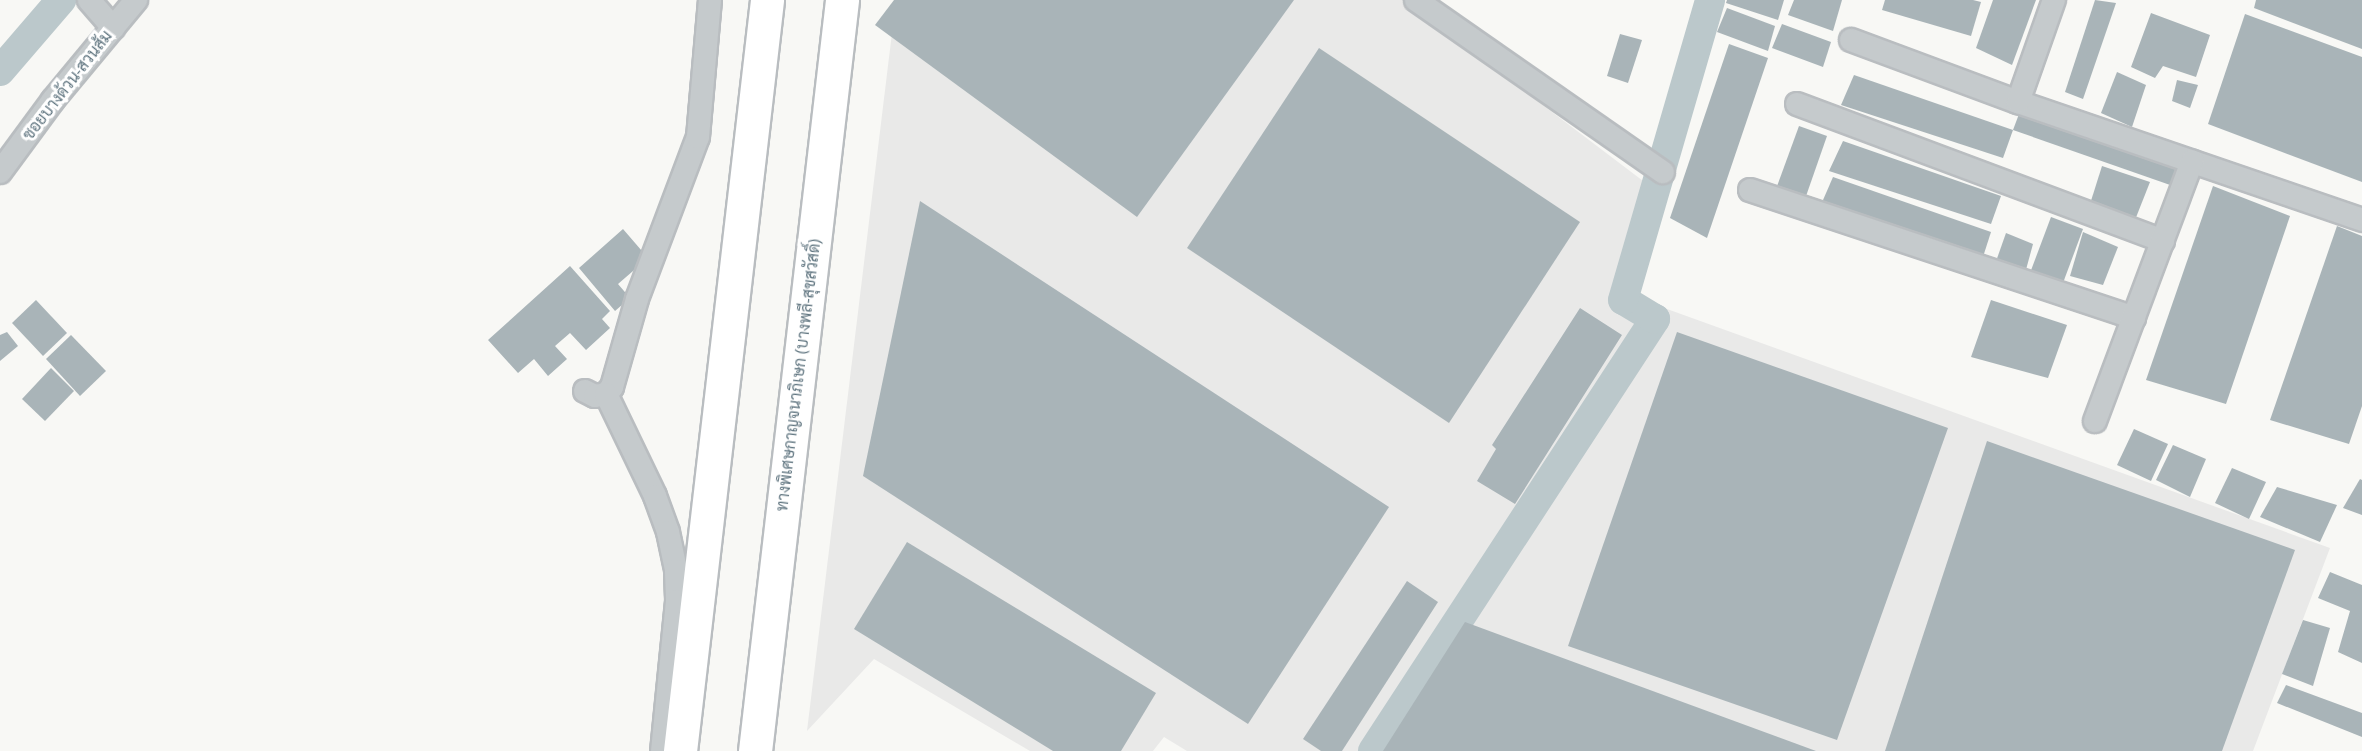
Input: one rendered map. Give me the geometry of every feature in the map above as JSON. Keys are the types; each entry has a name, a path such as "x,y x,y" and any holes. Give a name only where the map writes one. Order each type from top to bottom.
{"highway":[{"path":"680,751 767,0"},
{"name":"ทางพิเศษกาญจนาภิเษก (บางพลี-สุขสวัสดิ์)","path":"755,751 842,0"}],"street":[{"path":"90,0 113,28"},
{"name":"ซอยบางด้วน-สวนส้ม","path":"0,172 53,100 136,0"},
{"path":"662,751 677,601 676,571 668,532 655,496 595,392 616,377 637,299 698,137 710,0"},
{"path":"1416,0 1664,172"},
{"path":"2018,102 2054,0"},
{"path":"1851,40 2018,102 2362,220"},
{"path":"1797,104 2163,241"},
{"path":"2095,422 2192,162"},
{"path":"1750,190 2134,318"}],"shaded area":[{"path":"896,0 1404,0 1655,190 1631,296 2330,548 2253,751 1187,751 1164,737 1153,751 1030,751 874,659 807,731"}],"building":[{"path":"894,0 1294,0 1137,217 875,25"},
{"path":"1727,0 1784,0 1778,20 1726,3"},
{"path":"1794,0 1842,0 1833,31 1788,15"},
{"path":"1885,0 1973,0 1981,2 1971,36 1882,10"},
{"path":"1993,0 2036,0 2012,65 1976,48"},
{"path":"2095,0 2116,3 2083,99 2065,92"},
{"path":"2256,0 2362,0 2362,49 2254,8"},
{"path":"1727,8 1775,26 1768,51 1717,32"},
{"path":"2151,13 2210,35 2196,77 2163,66 2155,78 2131,67"},
{"path":"2245,14 2362,57 2362,182 2208,124"},
{"path":"1782,24 1831,42 1823,67 1772,48"},
{"path":"1620,34 1642,40 1628,83 1607,76"},
{"path":"1729,44 1768,58 1707,238 1670,218"},
{"path":"1319,48 1580,222 1449,423 1187,248"},
{"path":"2117,72 2146,85 2132,127 2101,113"},
{"path":"1854,75 2013,130 2003,158 1841,105"},
{"path":"2177,80 2198,85 2190,108 2172,101"},
{"path":"2022,106 2181,161 2173,186 2013,130"},
{"path":"1799,126 1827,136 1805,199 1776,189"},
{"path":"1843,141 2001,196 1991,224 1829,171"},
{"path":"2102,166 2150,182 2135,220 2090,204"},
{"path":"1833,177 1991,232 1982,260 1820,207"},
{"path":"2213,186 2290,216 2226,404 2146,380"},
{"path":"920,201 1389,507 1248,724 863,476"},
{"path":"2051,217 2083,229 2063,283 2030,273"},
{"path":"2337,226 2362,236 2362,406 2349,444 2270,420"},
{"path":"623,229 648,258 618,284 630,298 615,311 579,268"},
{"path":"2083,232 2118,247 2103,285 2070,276"},
{"path":"2006,233 2033,244 2024,277 1994,267"},
{"path":"570,266 610,311 602,319 610,328 586,350 570,333 555,346 567,359 548,376 534,359 518,373 488,340"},
{"path":"36,300 67,333 43,356 12,323"},
{"path":"1991,300 2067,325 2048,378 1971,357"},
{"path":"1580,308 1622,335 1515,504 1477,481 1496,449 1492,445"},
{"path":"7,332 18,346 0,361 0,335"},
{"path":"1677,332 1948,428 1837,740 1568,646"},
{"path":"71,335 106,371 80,396 46,359"},
{"path":"51,368 74,391 45,421 22,399"},
{"path":"2134,429 2168,444 2151,481 2117,465"},
{"path":"1987,441 2295,550 2222,751 1885,751"},
{"path":"2173,445 2206,459 2190,497 2156,480"},
{"path":"2232,468 2266,482 2249,519 2215,503"},
{"path":"2360,479 2362,480 2362,515 2343,508"},
{"path":"2277,487 2337,505 2320,542 2260,517"},
{"path":"907,542 1156,693 1121,751 1053,751 854,629"},
{"path":"2330,572 2362,585 2362,663 2338,652 2350,611 2318,598"},
{"path":"1407,581 1438,602 1342,751 1321,751 1303,739"},
{"path":"2303,620 2330,628 2313,686 2282,674"},
{"path":"1465,622 1816,751 1383,751"},
{"path":"2286,685 2362,713 2362,737 2277,703"}],"waterway":[{"path":"0,71 61,0"},
{"path":"1373,751 1655,319 1623,300 1710,0"}]}
